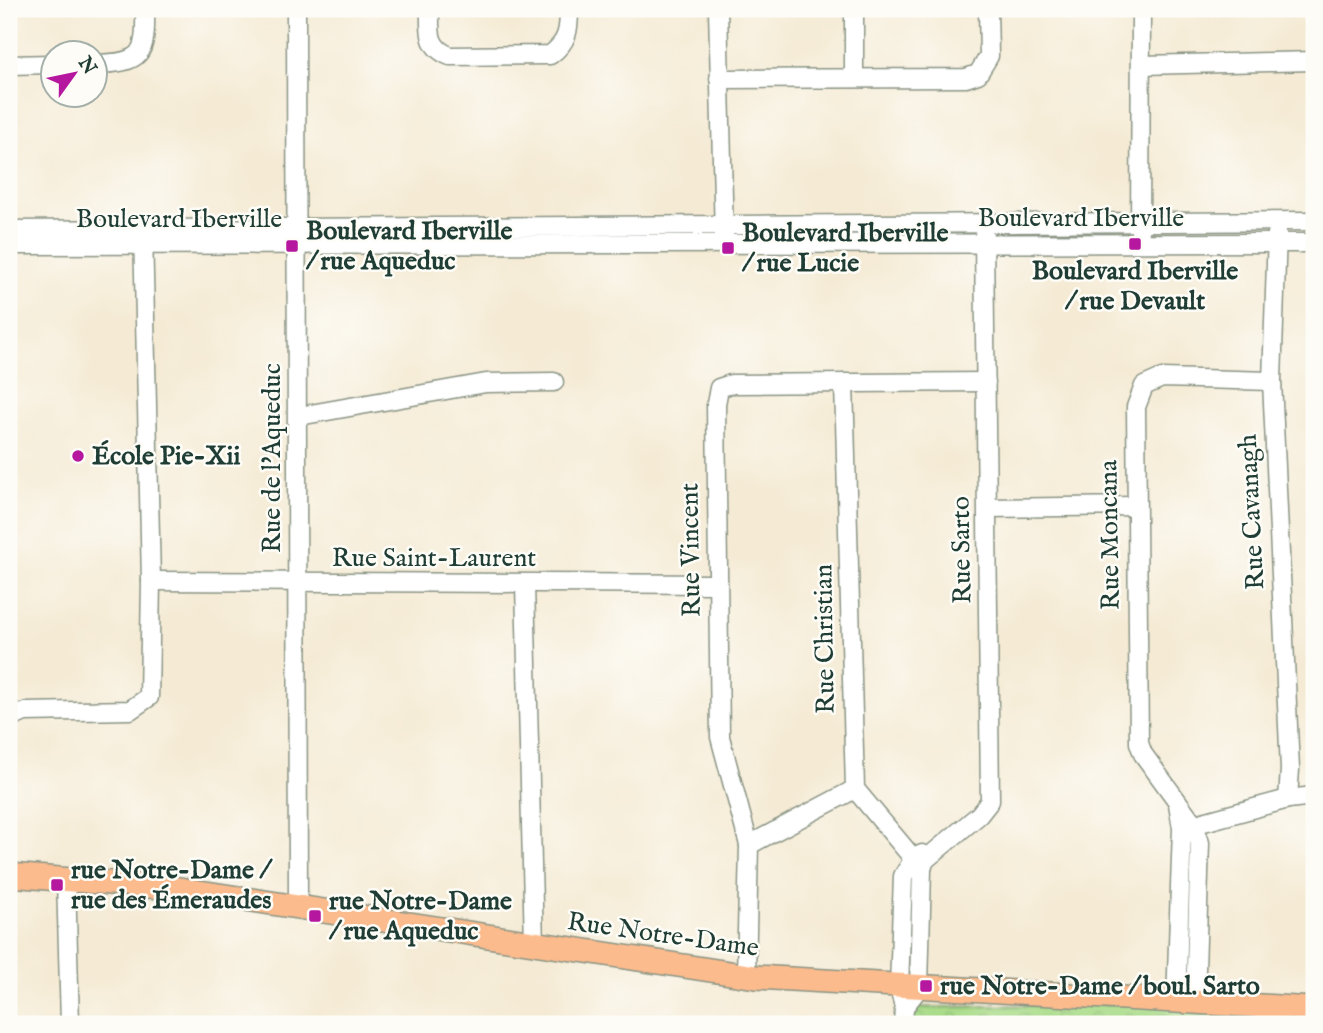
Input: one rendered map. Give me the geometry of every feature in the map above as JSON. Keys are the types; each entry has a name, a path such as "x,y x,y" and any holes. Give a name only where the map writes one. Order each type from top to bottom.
{"main road":[{"name":"Rue Notre-Dame","path":"9,875 173,888 906,1002 1186,1002 1314,1009"}],"street":[{"path":"108,63 132,61 140,54 146,43 145,9"},
{"name":"Rue de l'Aqueduc","path":"296,9 298,907"},
{"path":"430,9 430,41 437,51 450,56 550,55 561,47 569,33 569,9"},
{"path":"718,9 724,234"},
{"path":"854,9 855,78"},
{"path":"719,79 966,78 978,74 989,56 988,9"},
{"path":"1140,243 1141,9"},
{"path":"1142,65 1314,61"},
{"path":"9,65 38,64"},
{"name":"Boulevard Iberville","path":"9,230 143,236 298,237 724,234 984,225 1314,221"},
{"name":"Rue Cavanagh","path":"1277,222 1272,381 1290,769 1288,799"},
{"name":"Rue Sarto","path":"918,863 979,815 990,801 984,225"},
{"name":"Boulevard Iberville","path":"724,234 984,245 1314,243"},
{"path":"9,719 25,712 130,710 149,697 152,581 143,236"},
{"name":"Boulevard Iberville","path":"9,244 143,236"},
{"name":"Rue Moncana","path":"1188,826 1178,804 1143,754 1139,743 1136,407 1144,386 1162,378 1272,381"},
{"path":"299,416 486,383 554,382"},
{"name":"Rue Vincent","path":"746,975 749,845 720,737 716,404 719,388 731,384 986,382"},
{"name":"Rue Christian","path":"844,383 855,789"},
{"path":"989,508 1136,506"},
{"name":"Rue Saint-Laurent","path":"152,581 297,584 717,584"},
{"path":"525,584 534,945"},
{"path":"749,845 855,789 918,863 906,1002"},
{"path":"1186,1002 1199,843 1188,826 1288,799 1314,796"},
{"path":"66,879 70,1024"}],"green space":[{"path":"1176,1002 1269,1009 1268,1024 900,1024 900,1008"}],"place":[{"name":"Boulevard Iberville / rue Devault","path":"1135,244"},
{"name":"Boulevard Iberville / rue Aqueduc","path":"292,246"},
{"name":"Boulevard Iberville / rue Lucie","path":"728,248"},
{"name":"École Pie-Xii","path":"78,456"},
{"name":"rue Notre-Dame / rue des Émeraudes","path":"57,885"},
{"name":"rue Notre-Dame / rue Aqueduc","path":"315,916"},
{"name":"rue Notre-Dame / boul. Sarto","path":"926,986"}]}
